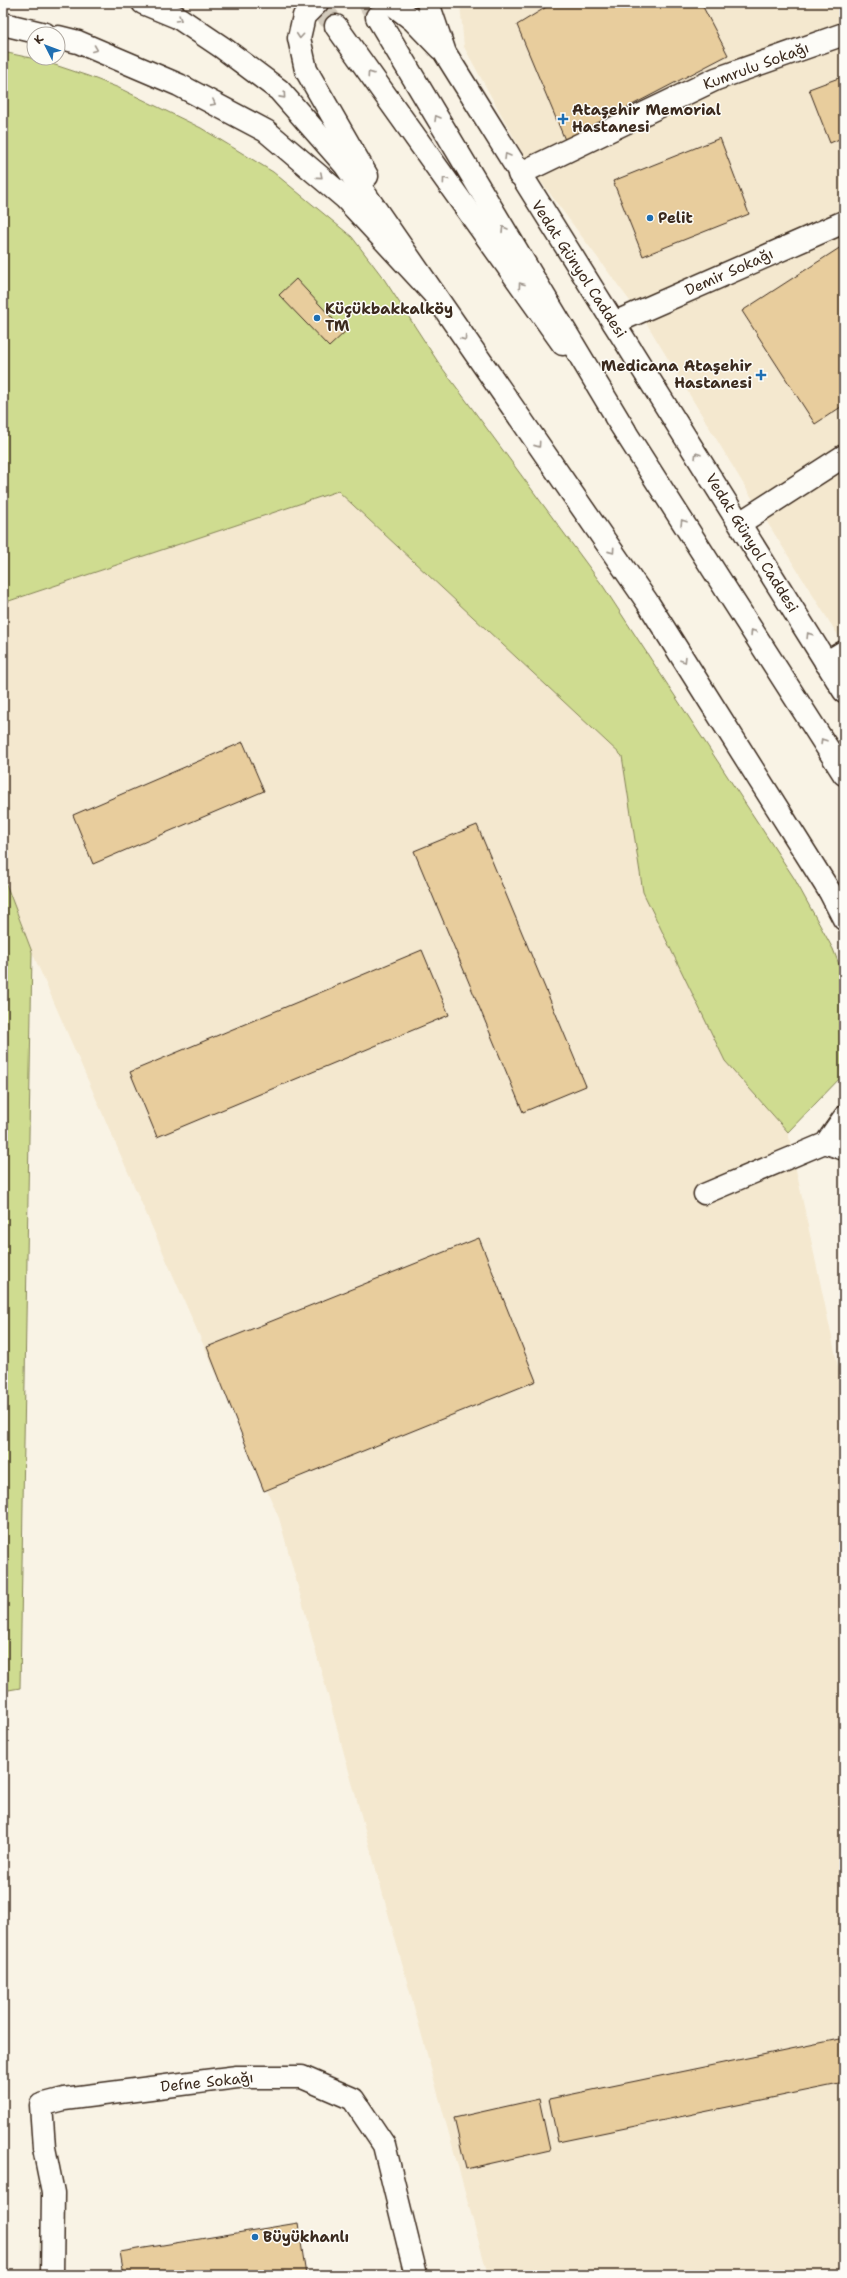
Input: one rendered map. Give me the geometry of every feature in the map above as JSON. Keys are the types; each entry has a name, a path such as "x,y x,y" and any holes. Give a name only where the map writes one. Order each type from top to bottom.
{"main road":[{"path":"143,3 177,17 223,48 279,90 345,165 648,602 830,892 844,919"},
{"path":"317,3 304,16 299,38 306,70 434,294"},
{"name":"Vedat Günyol Caddesi","path":"428,3 444,53 518,174 740,523 835,657 844,691"},
{"path":"384,10 413,20 444,53"},
{"path":"384,10 625,431 844,774"},
{"path":"3,24 26,29"},
{"path":"336,26 625,431"},
{"name":"Kumrulu Sokağı","path":"518,174 716,79 844,34"},
{"path":"66,39 78,42 180,85 266,131 345,198 434,294"},
{"name":"Demir Sokağı","path":"614,323 844,222"},
{"path":"740,523 844,456"},
{"name":"Defne Sokağı","path":"52,2275 53,2194 44,2148 41,2104 64,2099 237,2077 302,2077 353,2100 384,2145 416,2275"}],"lane":[{"path":"704,1194 825,1143 844,1116"},
{"path":"825,1143 844,1150"}],"shaded area":[{"path":"460,3 844,3 844,645 747,490 647,324 530,167 464,47"},
{"path":"338,491 622,756 643,892 725,1061 788,1132 844,1394 844,2275 488,2275 279,1518 32,952 3,876 3,603"}],"green space":[{"path":"3,52 26,57 26,66 58,66 88,76 119,88 201,128 273,172 352,237 384,279 440,365 603,586 794,878 833,949 844,977 844,1074 788,1132 725,1061 643,892 622,756 338,491 3,603"},
{"path":"3,876 32,952 20,1688 3,1691"}],"building":[{"path":"553,3 701,3 728,55 565,140 517,25"},
{"path":"844,76 844,137 830,143 809,89"},
{"path":"720,138 749,214 643,256 613,181"},
{"path":"844,245 844,405 815,424 742,311"},
{"name":"Küçükbakkalköy TM","path":"296,279 345,332 329,347 279,295"},
{"path":"243,742 264,791 93,864 73,815"},
{"path":"477,825 586,1086 523,1112 414,851"},
{"path":"422,950 449,1015 157,1137 130,1072"},
{"path":"479,1238 536,1381 264,1491 207,1347"},
{"path":"844,2038 844,2083 558,2142 549,2099"},
{"path":"539,2099 550,2150 466,2169 454,2118"},
{"name":"Büyükhanlı","path":"298,2223 306,2275 124,2275 120,2252"}],"tunnel":[{"path":"316,3 336,26"},
{"path":"369,3 377,17"}],"place":[{"name":"Ataşehir Memorial Hastanesi","path":"563,119"},
{"name":"Pelit","path":"650,218"},
{"name":"Küçükbakkalköy TM","path":"317,318"},
{"name":"Medicana Ataşehir Hastanesi","path":"761,375"},
{"name":"Büyükhanlı","path":"255,2237"}]}
